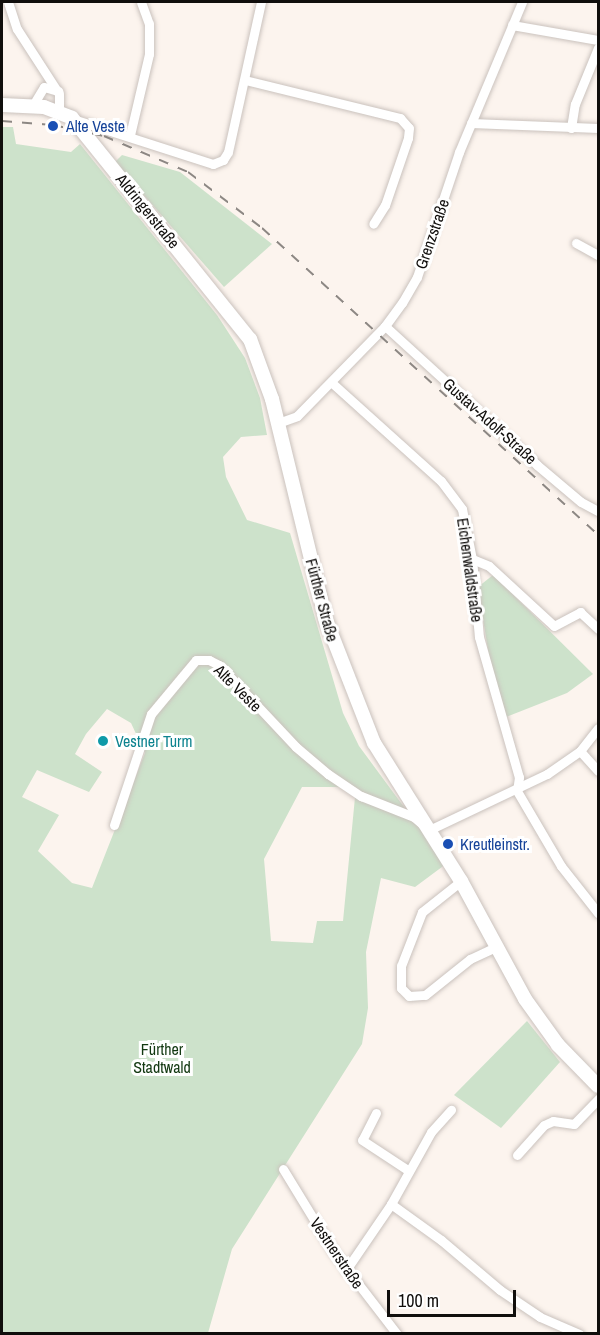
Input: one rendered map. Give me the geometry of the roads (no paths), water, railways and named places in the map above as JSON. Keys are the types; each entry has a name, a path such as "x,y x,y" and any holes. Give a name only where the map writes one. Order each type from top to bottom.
{"main road":[{"path":"2,105 33,105 59,110"},
{"name":"Aldringerstraße","path":"59,110 72,118 224,303"},
{"name":"Fürther Straße","path":"224,303 259,357 278,423 326,620 347,681 374,743 461,881 538,1018 558,1046 598,1086"}],"street":[{"path":"8,2 17,28 58,91 59,110"},
{"path":"130,135 149,54 149,24 141,2"},
{"path":"72,118 130,135 213,164 228,152 261,2"},
{"name":"Grenzstraße","path":"278,423 297,416 385,326 417,277 471,123 520,2"},
{"path":"512,25 598,40"},
{"path":"571,128 575,104 598,48"},
{"path":"33,105 41,89 41,66"},
{"path":"245,80 400,118 409,128 385,205 373,224"},
{"path":"41,89 49,87 58,91"},
{"path":"471,123 598,128"},
{"path":"576,243 598,255"},
{"name":"Gustav-Adolf-Straße","path":"385,326 537,465 581,502 598,511"},
{"name":"Eichenwaldstraße","path":"331,382 453,495 462,509 472,559 479,637 519,777 517,790"},
{"path":"472,559 489,566 554,626 580,612 598,629"},
{"name":"Alte Veste","path":"114,825 151,714 196,660 209,660 219,665 296,747 328,774 361,796 414,817 429,830"},
{"path":"429,830 517,790 580,751 598,728"},
{"path":"580,751 598,771"},
{"path":"517,790 561,866 598,914"},
{"path":"461,881 422,912 401,966 401,988 414,998 425,995 470,959 498,946"},
{"path":"517,1155 544,1125 553,1121 574,1124 598,1099"},
{"path":"346,1270 391,1204 431,1132 451,1110"},
{"path":"376,1113 362,1140 409,1171"},
{"name":"Vestnerstraße","path":"283,1169 346,1270 397,1334"},
{"path":"391,1204 441,1240 500,1290 540,1317 579,1334"}],"railway":[{"path":"2,121 53,125 104,136 188,172 262,228 598,535"}],"place":[{"name":"Alte Veste","path":"53,126"},
{"name":"Vestner Turm","path":"103,741"},
{"name":"Kreutleinstr.","path":"448,844"}],"park label":[{"name":"Fürther Stadtwald","path":"162,1058"}]}
